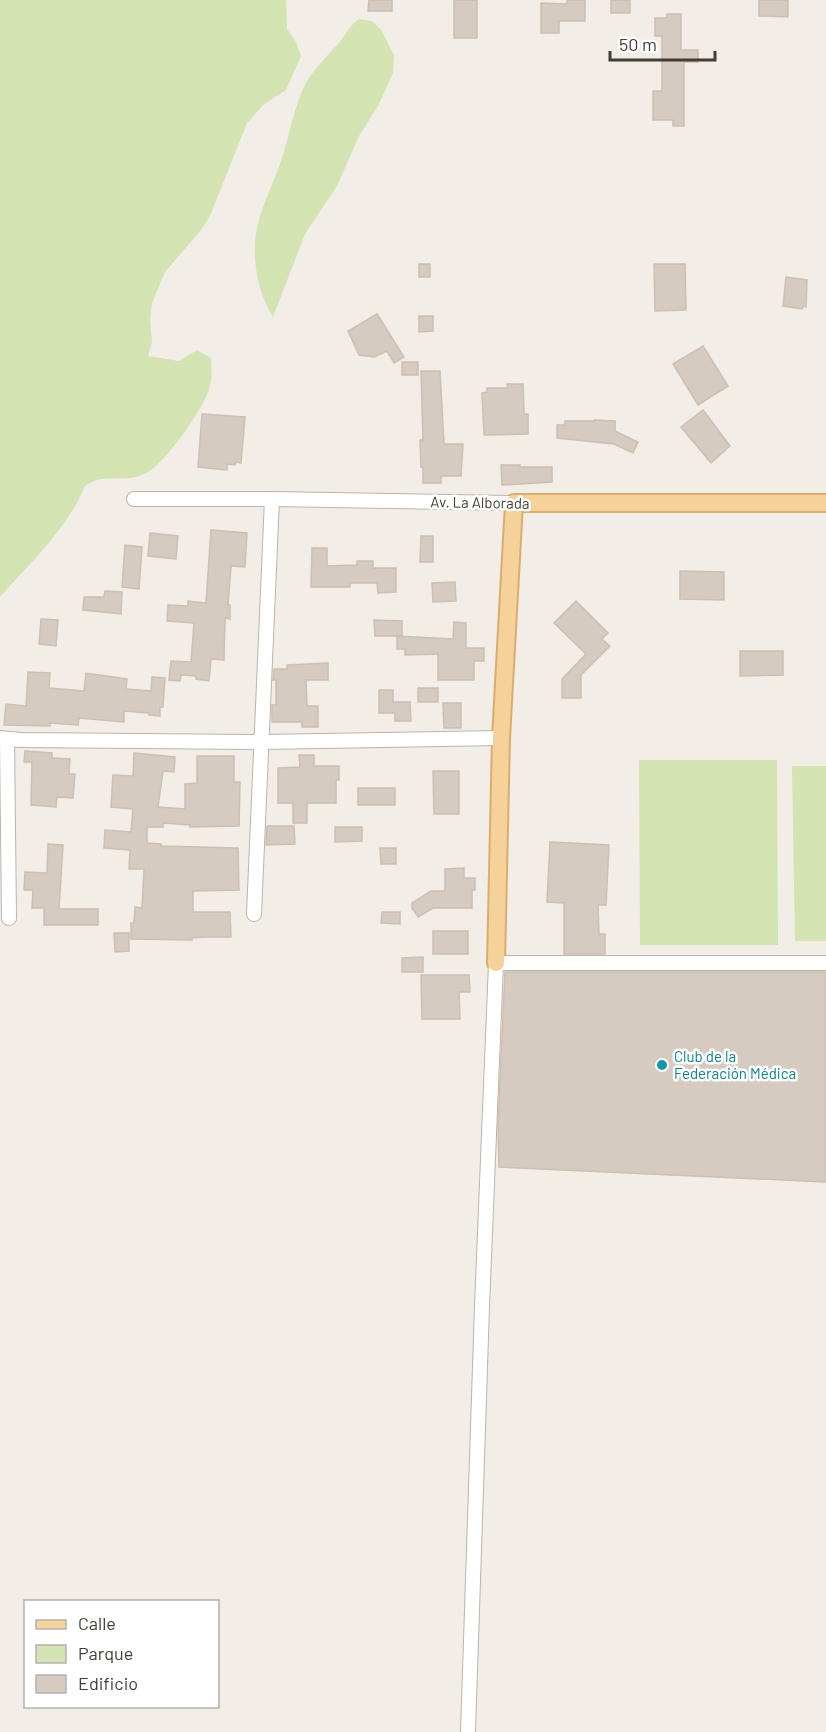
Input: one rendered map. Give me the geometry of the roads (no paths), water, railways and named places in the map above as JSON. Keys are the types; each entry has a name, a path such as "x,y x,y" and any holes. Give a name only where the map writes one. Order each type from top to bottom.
{"main road":[{"name":"Av. La Alborada","path":"514,503 826,503"},
{"path":"496,963 501,738 514,503"}],"street":[{"name":"Av. La Alborada","path":"134,499 272,498 514,503"},
{"path":"254,914 272,498"},
{"path":"9,918 4,738 261,742 501,738"},
{"path":"468,1732 496,963 826,963"}],"place":[{"name":"Club de la Federación Médica","path":"662,1065"}]}
